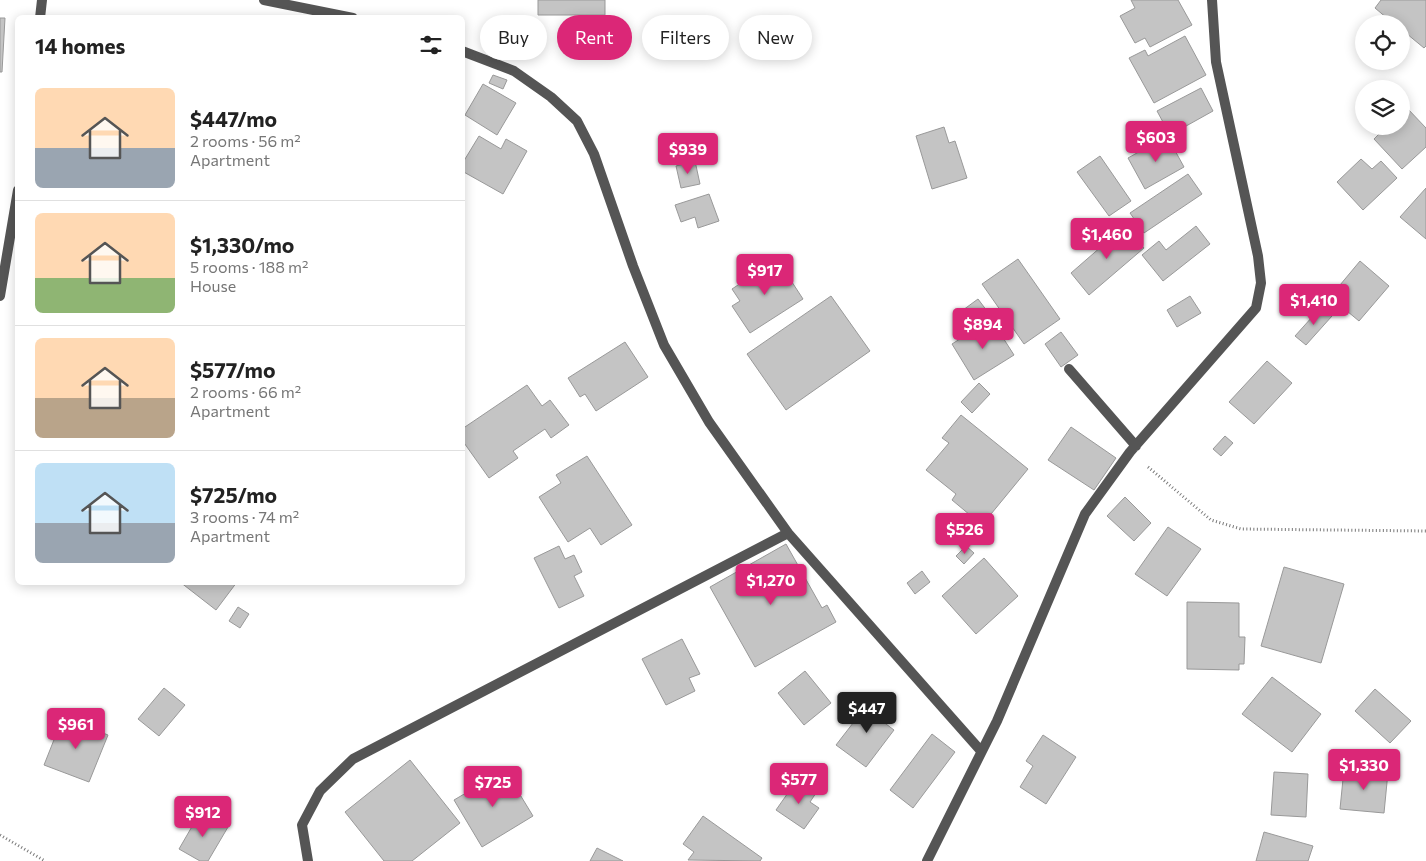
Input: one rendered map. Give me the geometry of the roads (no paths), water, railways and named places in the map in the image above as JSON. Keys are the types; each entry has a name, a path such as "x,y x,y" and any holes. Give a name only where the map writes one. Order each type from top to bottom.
{"street":[{"path":"40,15 42,0"},
{"path":"264,0 338,15"},
{"path":"927,861 996,721 1085,514 1133,449 1256,308 1261,283 1258,256 1216,62 1212,0"},
{"path":"465,52 514,70 551,97 578,121 594,154 633,266 664,345 709,422 788,533 981,751"},
{"path":"0,296 15,208"},
{"path":"1069,369 1133,449"},
{"path":"308,861 302,825 320,791 353,759 788,533"}]}
